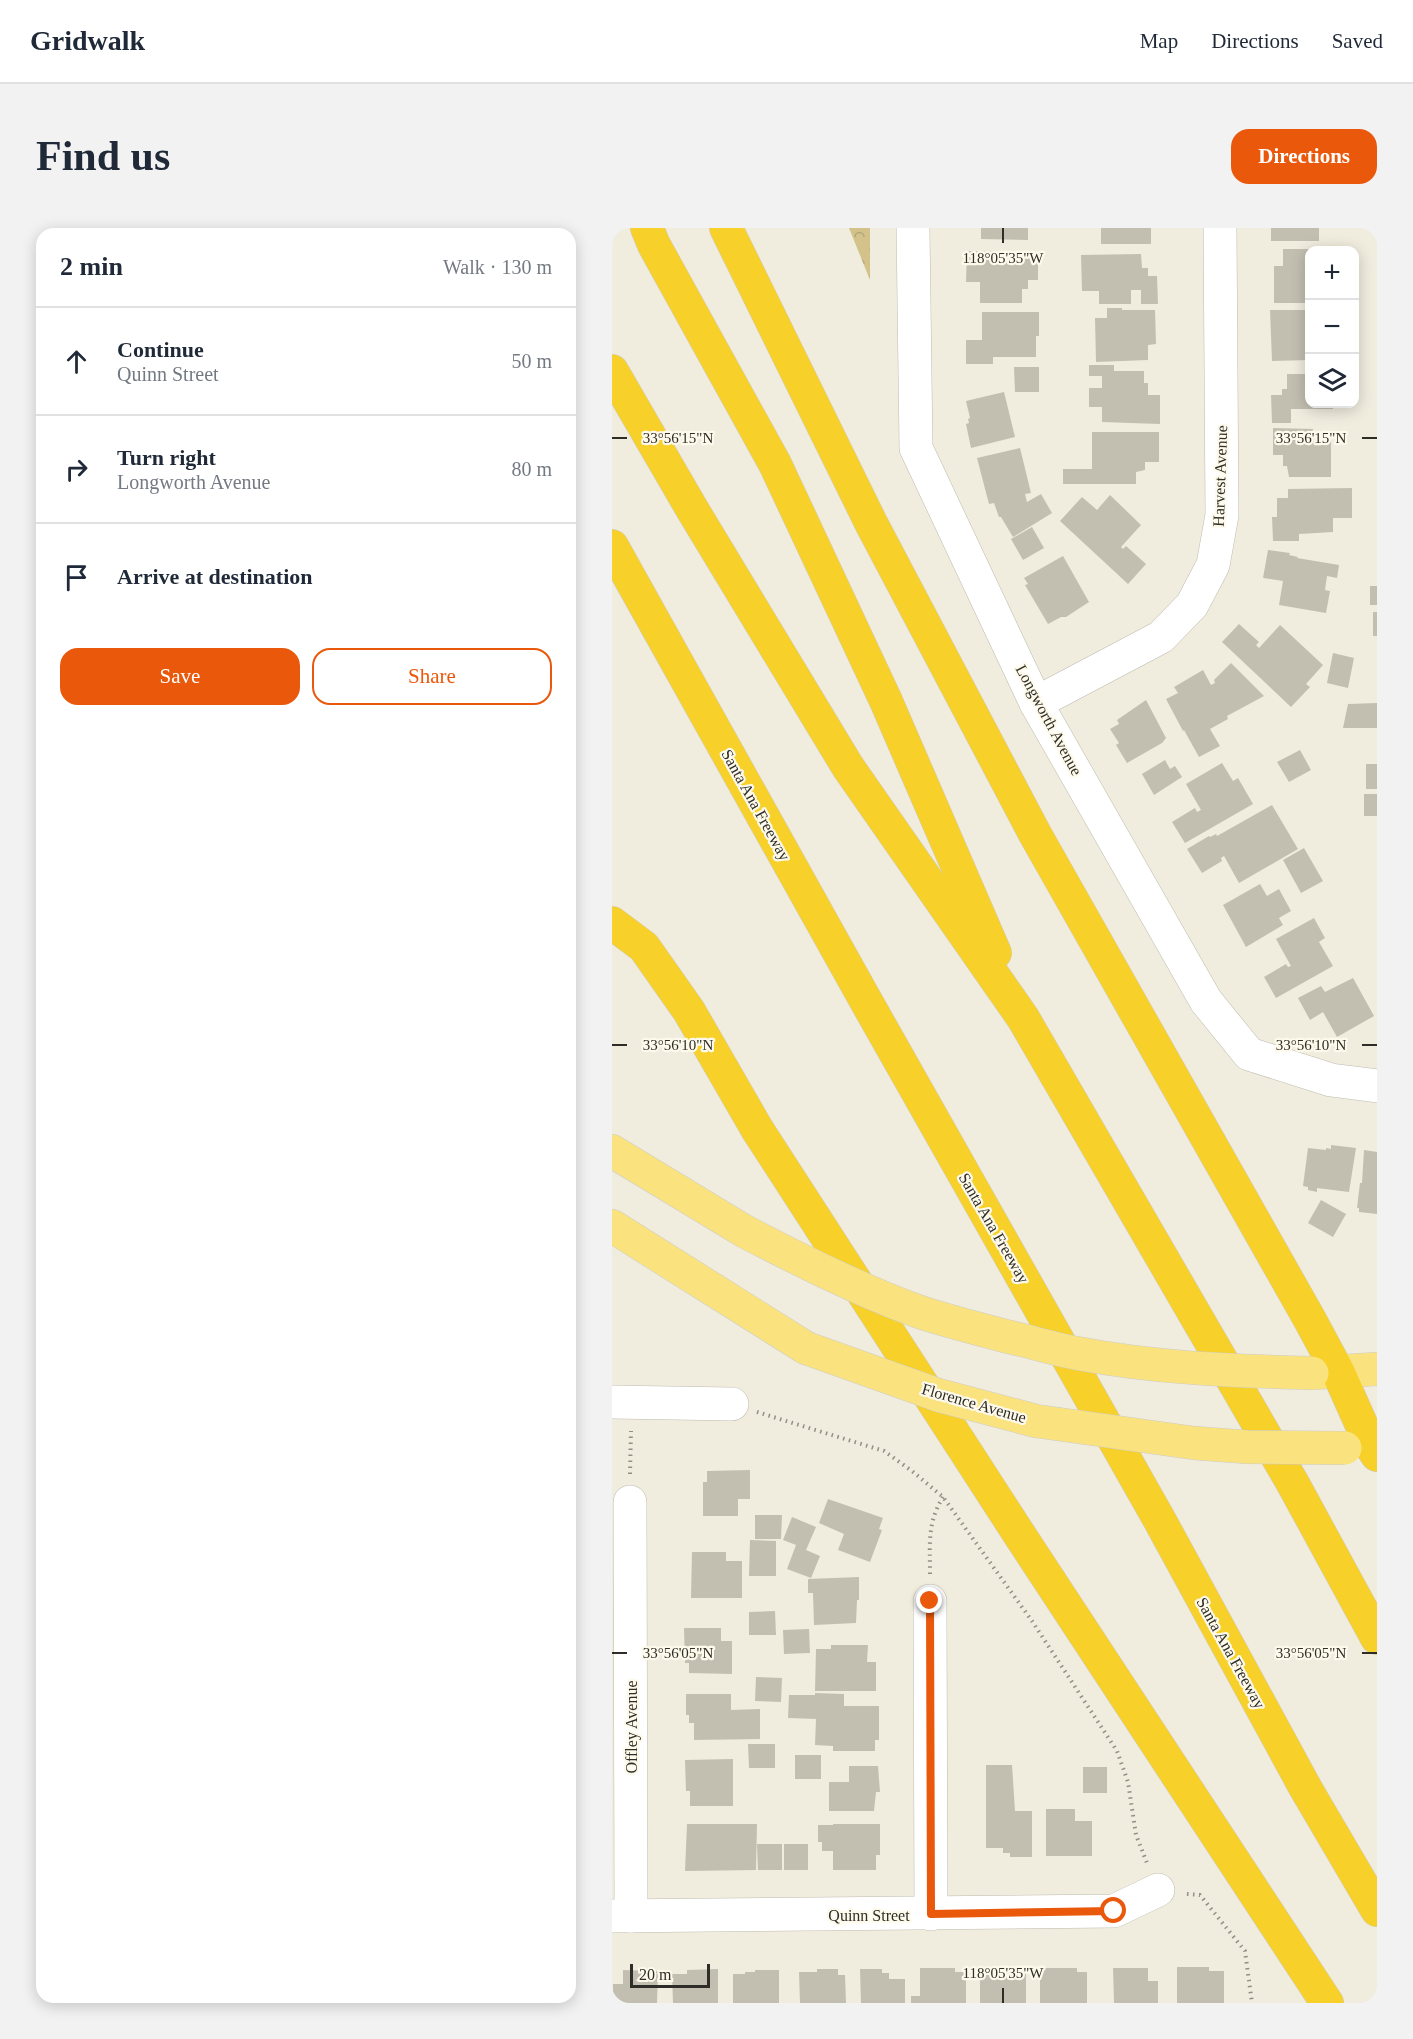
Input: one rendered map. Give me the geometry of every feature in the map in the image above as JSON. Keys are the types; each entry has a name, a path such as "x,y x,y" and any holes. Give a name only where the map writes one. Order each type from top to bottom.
{"highway":[{"path":"647,228 654,245 775,464 890,711 1023,1018"},
{"path":"726,228 871,523 1029,824 1367,1449"},
{"path":"612,371 692,509 848,767 1023,1018 1286,1472 1377,1638"},
{"name":"Santa Ana Freeway","path":"612,546 860,991 1159,1519 1306,1790 1377,1910"},
{"path":"612,923 644,947 689,1011 757,1129 1327,2003"}],"main road":[{"path":"612,1151 744,1231 807,1264 873,1294 919,1312 965,1326 1075,1353 1156,1365 1220,1371 1325,1372 1377,1369"},
{"name":"Florence Avenue","path":"612,1226 806,1348 938,1395 1036,1421 1194,1443 1247,1447 1367,1449"}],"street":[{"name":"Longworth Avenue","path":"913,228 916,448 1036,703 1206,1002 1249,1054 1331,1080 1377,1086"},
{"name":"Harvest Avenue","path":"1036,703 1161,637 1192,605 1213,565 1222,515 1220,228"},
{"path":"622,1402 732,1404"},
{"name":"Offley Avenue","path":"621,1916 630,1502"},
{"path":"930,1601 931,1914"},
{"name":"Quinn Street","path":"621,1916 1114,1911 1158,1890"}],"path":[{"path":"622,1402 630,1502"},
{"path":"732,1404 884,1451 912,1470 944,1497 1032,1621 1117,1751 1128,1782 1136,1835 1158,1890 1200,1895 1245,1951 1251,2003"},
{"path":"930,1601 930,1530 935,1511 944,1497"}],"green space":[{"path":"849,228 870,228 870,280"}],"building":[{"path":"981,228 1028,228 1028,240 981,239"},
{"path":"1101,228 1151,228 1151,244 1101,244"},
{"path":"1271,228 1319,228 1319,241 1271,241"},
{"path":"1283,249 1305,249 1305,303 1274,303 1274,266 1283,266"},
{"path":"967,251 1038,253 1038,280 1028,280 1028,289 1022,289 1022,303 980,303 980,282 966,282"},
{"path":"1141,254 1142,268 1148,268 1148,276 1157,276 1158,304 1141,304 1141,290 1131,290 1131,304 1099,304 1099,291 1082,291 1081,255"},
{"path":"1107,308 1155,310 1156,344 1148,345 1148,360 1096,362 1095,318 1107,318"},
{"path":"1270,310 1305,310 1305,360 1272,361"},
{"path":"982,312 1039,312 1036,357 993,357 993,364 966,364 966,340 982,340"},
{"path":"1089,365 1114,365 1114,371 1144,371 1144,383 1148,383 1148,395 1160,395 1160,424 1102,422 1102,407 1089,407 1089,388 1102,388 1102,376 1089,376"},
{"path":"1014,367 1039,367 1039,392 1015,392"},
{"path":"1287,374 1305,374 1305,408 1333,409 1291,409 1291,423 1272,423 1271,395 1282,395 1282,389 1287,389"},
{"path":"1004,392 1015,437 971,448 966,424 969,423 970,418 966,401"},
{"path":"1273,428 1313,429 1313,441 1331,441 1331,477 1289,477 1287,466 1283,466 1283,455 1273,455"},
{"path":"1092,432 1159,432 1159,462 1145,462 1145,470 1136,472 1136,484 1063,484 1063,469 1092,469"},
{"path":"1020,448 1031,493 1025,494 1027,502 1041,494 1052,513 1013,537 999,517 994,503 989,504 977,458"},
{"path":"1352,488 1352,518 1333,518 1333,532 1299,534 1299,541 1273,541 1272,517 1277,517 1277,498 1288,498 1288,489"},
{"path":"1110,495 1141,525 1121,547 1123,549 1126,546 1146,564 1128,584 1060,521 1082,497 1097,510"},
{"path":"1032,527 1044,548 1023,560 1011,539"},
{"path":"1268,550 1290,553 1289,555 1297,558 1339,565 1337,578 1327,576 1325,590 1330,591 1326,613 1279,605 1283,581 1263,578"},
{"path":"1063,556 1089,602 1066,617 1061,617 1048,624 1025,585 1028,584 1024,578"},
{"path":"1370,586 1377,586 1377,605 1370,605"},
{"path":"1373,612 1377,612 1377,636 1373,636"},
{"path":"1239,624 1259,642 1256,645 1259,648 1280,625 1323,665 1306,684 1310,687 1291,707 1222,642"},
{"path":"1333,653 1354,658 1348,688 1327,683"},
{"path":"1231,663 1264,696 1227,716 1228,719 1210,729 1220,746 1199,757 1166,699 1178,693 1174,687 1203,670 1211,685 1215,683 1214,680"},
{"path":"1146,700 1166,738 1162,743 1127,763 1110,729 1119,724 1117,720"},
{"path":"1377,703 1377,728 1343,728 1348,704"},
{"path":"1300,750 1311,770 1289,782 1277,762"},
{"path":"1165,760 1170,769 1175,766 1182,777 1154,795 1142,774"},
{"path":"1222,763 1233,781 1238,778 1253,804 1185,843 1172,822 1195,808 1197,812 1201,810 1186,784"},
{"path":"1366,764 1377,764 1377,789 1366,789"},
{"path":"1364,794 1377,794 1377,816 1364,816"},
{"path":"1272,805 1298,849 1239,883 1224,856 1221,858 1222,861 1202,873 1187,849 1209,836 1216,834 1217,836"},
{"path":"1304,848 1323,881 1301,893 1283,860"},
{"path":"1260,884 1267,896 1279,889 1291,911 1279,918 1283,925 1246,947 1223,905"},
{"path":"1314,918 1325,938 1319,942 1333,966 1276,998 1264,977 1286,964 1288,967 1291,966 1276,939"},
{"path":"1353,978 1374,1016 1337,1037 1323,1012 1310,1020 1298,998 1321,986 1325,992"},
{"path":"1331,1145 1356,1148 1349,1192 1317,1188 1317,1192 1308,1190 1308,1187 1303,1186 1308,1148 1326,1150 1326,1148 1331,1149"},
{"path":"1364,1150 1377,1152 1377,1214 1359,1212 1357,1208 1360,1183 1362,1183"},
{"path":"1321,1200 1346,1214 1333,1237 1308,1223"},
{"path":"750,1470 750,1499 738,1499 738,1516 703,1516 703,1482 707,1482 707,1471"},
{"path":"828,1499 883,1518 879,1529 882,1530 870,1562 838,1550 844,1534 819,1523"},
{"path":"755,1515 782,1515 781,1539 755,1539"},
{"path":"792,1517 816,1527 806,1550 820,1556 811,1578 787,1569 796,1545 783,1540"},
{"path":"750,1540 776,1541 776,1576 749,1576"},
{"path":"692,1552 726,1552 726,1561 742,1561 742,1598 691,1598"},
{"path":"859,1577 856,1623 814,1625 813,1593 808,1593 808,1579"},
{"path":"775,1611 776,1635 749,1635 749,1612"},
{"path":"684,1628 721,1628 721,1641 732,1641 732,1674 689,1673 689,1663 685,1663"},
{"path":"809,1629 810,1653 784,1654 783,1630"},
{"path":"831,1645 868,1645 867,1662 876,1662 876,1691 815,1691 816,1649 831,1649"},
{"path":"756,1677 782,1678 781,1702 755,1701"},
{"path":"815,1693 844,1694 844,1706 879,1706 879,1740 875,1740 875,1751 833,1751 833,1746 815,1745 816,1719 788,1718 789,1695 815,1695"},
{"path":"686,1694 731,1694 731,1710 760,1709 760,1739 694,1740 694,1723 689,1723 689,1715 686,1715"},
{"path":"748,1744 775,1744 775,1768 749,1768"},
{"path":"795,1755 821,1755 821,1779 795,1779"},
{"path":"733,1759 733,1806 690,1806 690,1791 686,1791 685,1760"},
{"path":"986,1765 1012,1765 1015,1811 1032,1811 1032,1857 1010,1857 1010,1853 1003,1853 1003,1848 986,1848"},
{"path":"849,1766 878,1766 880,1792 876,1792 874,1811 829,1811 829,1782 849,1782"},
{"path":"1083,1767 1107,1767 1107,1793 1083,1793"},
{"path":"1046,1809 1075,1809 1075,1821 1092,1821 1092,1856 1046,1856"},
{"path":"687,1824 757,1824 756,1870 685,1871"},
{"path":"880,1824 880,1855 876,1855 876,1870 833,1870 833,1851 822,1851 822,1842 818,1842 818,1825"},
{"path":"757,1844 782,1844 782,1870 758,1870"},
{"path":"784,1844 808,1844 808,1870 784,1870"},
{"path":"1177,1967 1209,1967 1209,1971 1224,1971 1224,2003 1177,2003"},
{"path":"920,1968 955,1968 955,1972 966,1972 966,2003 911,2003 911,1996 920,1996"},
{"path":"988,1968 1026,1970 1026,2003 980,2003 980,1971 988,1971"},
{"path":"1040,1968 1077,1968 1077,1972 1087,1972 1087,2003 1040,2003"},
{"path":"1113,1968 1148,1968 1148,1981 1158,1981 1158,2003 1114,2003"},
{"path":"718,1969 718,2003 673,2003 672,1974 687,1974 687,1970"},
{"path":"817,1969 838,1969 838,1975 845,1975 846,2003 800,2003 799,1972 817,1972"},
{"path":"860,1969 882,1969 882,1973 889,1973 889,1979 905,1979 905,2003 861,2003"},
{"path":"623,1970 658,1971 657,2003 613,2003 613,1984 623,1984"},
{"path":"755,1970 779,1970 779,2003 733,2003 733,1974 745,1974 745,1972 755,1972"}],"route":[{"path":"930,1601 931,1914 1114,1911"}]}
